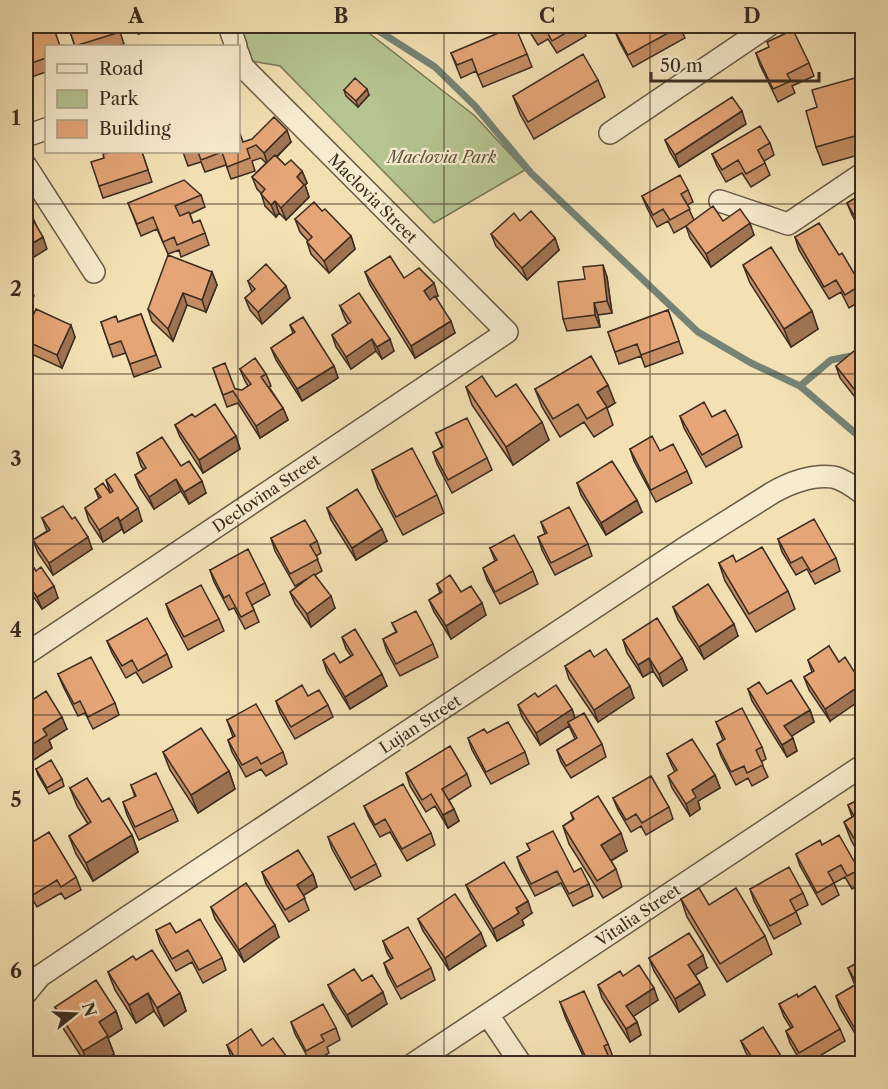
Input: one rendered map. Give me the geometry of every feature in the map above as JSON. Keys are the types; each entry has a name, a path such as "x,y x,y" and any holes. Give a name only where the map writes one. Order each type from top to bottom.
{"street":[{"path":"229,26 236,45"},
{"path":"610,133 768,26"},
{"name":"Maclovia Street","path":"240,63 507,332"},
{"path":"26,136 45,129"},
{"path":"26,166 94,272"},
{"path":"720,201 788,224 862,174"},
{"name":"Declovina Street","path":"26,654 507,332"},
{"name":"Lujan Street","path":"26,993 33,977 683,549 786,484 833,477 862,493"},
{"name":"Vitalia Street","path":"413,1064 862,766"},
{"path":"488,1015 521,1064"}],"green space":[{"name":"Maclovia Park","path":"241,26 360,26 475,116 525,170 434,223 280,66 251,61"}],"building":[{"path":"53,26 60,45 45,45 45,58 26,65 26,32"},
{"path":"68,26 117,26 120,32 78,45 75,45"},
{"path":"515,26 527,54 478,75 472,59 457,65 451,53"},
{"path":"529,26 544,26 533,33"},
{"path":"544,26 578,26 552,41"},
{"path":"620,26 681,26 628,55 614,29"},
{"path":"793,30 809,63 787,74 791,81 773,89 756,53 769,47 767,42"},
{"path":"583,54 598,80 528,122 513,96"},
{"path":"862,76 862,134 816,147 806,111 817,107 812,90"},
{"path":"355,78 367,89 356,101 344,90"},
{"path":"732,97 742,111 675,155 665,140"},
{"path":"274,117 287,130 264,153 256,145 247,149 250,158 227,167 222,153 240,153 240,134 243,142 252,139"},
{"path":"760,126 770,143 758,150 765,163 746,174 738,160 722,170 712,154"},
{"path":"142,153 148,170 99,186 91,162 104,158 103,154"},
{"path":"198,153 219,153 201,160"},
{"path":"275,155 285,165 291,160 302,171 297,177 304,185 281,208 275,201 271,205 261,194 265,189 252,177"},
{"path":"680,175 688,190 681,194 690,209 670,220 663,209 653,215 642,196"},
{"path":"184,180 201,195 175,206 180,216 189,212 193,223 200,220 205,233 177,245 174,237 163,242 153,217 137,224 128,203"},
{"path":"862,194 862,229 847,203"},
{"path":"314,202 322,211 325,209 351,236 324,261 307,242 312,237 295,219"},
{"path":"26,205 31,213 26,217"},
{"path":"713,206 723,221 740,209 750,223 706,254 686,226"},
{"path":"531,211 555,238 522,268 491,234 514,213 520,221"},
{"path":"32,218 43,237 26,247 26,223"},
{"path":"819,223 839,255 842,253 861,285 845,295 836,280 824,287 795,237"},
{"path":"771,247 812,311 784,329 743,265"},
{"path":"168,255 212,272 202,300 183,293 168,329 148,309"},
{"path":"390,256 404,278 419,268 434,283 424,291 430,300 435,296 451,321 411,346 365,272"},
{"path":"266,264 286,286 258,312 245,298 255,289 248,281"},
{"path":"603,265 607,301 594,303 595,315 563,319 558,282 585,279 583,267"},
{"path":"359,293 390,339 377,347 372,339 346,357 332,335 351,322 340,306"},
{"path":"36,309 71,325 57,355 26,341 26,332"},
{"path":"668,310 679,341 641,355 637,344 615,352 608,332"},
{"path":"141,314 156,355 130,364 121,341 109,345 101,322 116,316 118,322"},
{"path":"303,317 334,366 297,389 271,348 295,332 290,325"},
{"path":"860,346 862,350 862,399 836,366"},
{"path":"591,356 608,385 597,392 607,407 587,419 578,404 553,419 535,389"},
{"path":"255,358 266,374 261,377 283,408 256,426 233,391 223,395 213,368 225,363 235,389 242,390 251,384 240,369"},
{"path":"482,376 496,397 516,384 542,422 506,447 466,387"},
{"path":"704,402 712,417 725,410 738,434 702,455 680,416"},
{"path":"215,404 236,436 199,460 175,425 192,414 195,417"},
{"path":"467,418 487,458 448,480 433,452 443,447 436,433"},
{"path":"652,436 660,451 673,444 687,471 651,490 630,449"},
{"path":"162,437 181,466 189,461 202,481 184,492 176,479 149,497 135,475 146,468 137,453"},
{"path":"412,448 437,495 396,517 372,470"},
{"path":"612,461 637,500 601,523 577,483"},
{"path":"115,474 138,508 120,521 118,517 99,530 85,508 101,497 95,489 103,483 110,493 113,491 106,480"},
{"path":"357,489 382,529 352,548 327,508"},
{"path":"63,506 72,519 75,517 88,537 49,563 33,540 50,530 42,518"},
{"path":"569,507 588,544 551,563 538,537 547,533 541,522"},
{"path":"814,519 836,558 811,572 802,557 791,563 778,539"},
{"path":"305,520 317,541 310,545 318,559 290,574 271,538"},
{"path":"514,535 533,571 495,592 483,568 497,560 490,548"},
{"path":"762,547 788,591 749,614 719,563 733,555 736,562"},
{"path":"248,549 265,583 246,593 254,610 241,617 229,595 224,598 210,570"},
{"path":"26,556 36,571 41,567 54,586 37,597 26,581"},
{"path":"314,574 331,596 307,614 290,592"},
{"path":"450,575 461,592 471,586 482,603 446,626 429,600 442,592 437,584"},
{"path":"708,584 734,624 699,647 673,607"},
{"path":"201,585 219,619 184,637 166,604"},
{"path":"416,611 433,644 396,664 383,639 397,632 392,623"},
{"path":"147,618 167,654 138,671 132,660 122,666 107,641"},
{"path":"657,618 682,658 659,674 649,658 638,665 623,640"},
{"path":"355,629 382,674 345,697 323,660 334,653 340,663 353,655 342,637"},
{"path":"829,646 839,662 845,657 862,684 825,709 804,677 814,671 808,660"},
{"path":"862,648 862,662 857,651"},
{"path":"606,649 630,686 594,710 565,666 590,650 594,657"},
{"path":"91,657 115,703 88,717 80,701 74,704 58,674"},
{"path":"791,680 810,710 784,726 793,738 782,745 748,689 759,682 767,694"},
{"path":"302,685 308,696 319,690 328,705 291,727 276,701"},
{"path":"556,685 572,709 536,733 518,705 535,693 538,697"},
{"path":"46,691 62,717 43,729 47,735 27,748 26,704"},
{"path":"256,704 283,752 261,764 257,757 242,765 228,740 235,736 227,720"},
{"path":"742,708 762,747 756,750 763,765 747,773 744,766 731,772 717,744 725,739 716,722"},
{"path":"584,713 602,744 566,766 557,750 577,738 568,722"},
{"path":"508,722 525,752 486,772 468,738 484,729 487,733"},
{"path":"201,728 229,771 191,795 163,752"},
{"path":"692,739 715,775 692,790 696,797 686,804 668,776 677,770 667,754"},
{"path":"450,746 467,774 442,789 454,809 443,815 431,794 422,800 406,773"},
{"path":"51,760 62,779 47,788 36,769"},
{"path":"156,773 173,809 135,827 123,802 136,796 131,785"},
{"path":"651,776 669,807 642,823 636,814 626,820 613,798"},
{"path":"87,778 102,802 109,798 132,835 86,863 69,836 91,822 70,788"},
{"path":"403,784 431,833 402,849 385,819 375,825 364,806"},
{"path":"598,796 621,833 601,845 616,869 597,881 563,826 574,819 571,813"},
{"path":"862,798 862,843 858,845 844,822 854,816 848,805"},
{"path":"354,823 376,864 351,878 328,837"},
{"path":"553,831 574,872 581,868 589,884 569,894 557,871 531,884 517,857 530,850 527,844"},
{"path":"49,832 76,877 61,887 57,880 33,895 26,883 26,846"},
{"path":"839,835 859,870 847,876 841,865 828,872 834,883 817,893 796,854 820,840 822,845"},
{"path":"298,850 313,874 297,885 305,898 285,910 262,872"},
{"path":"504,862 528,901 516,908 519,913 493,929 466,885"},
{"path":"789,867 803,893 790,900 796,912 770,926 750,889"},
{"path":"246,883 275,925 239,950 211,907"},
{"path":"699,888 709,905 736,888 765,936 720,964 681,899"},
{"path":"455,894 481,933 445,958 418,919"},
{"path":"200,919 222,958 199,970 188,950 172,959 156,930 170,923 176,933"},
{"path":"408,927 431,968 397,987 384,963 393,958 383,941"},
{"path":"689,933 703,955 688,965 700,983 675,999 649,958"},
{"path":"152,950 180,993 157,1008 148,993 129,1005 108,972 133,956 136,960"},
{"path":"862,960 862,1025 855,1029 836,996 857,984 848,968"},
{"path":"639,965 654,988 626,1006 637,1022 626,1029 598,985 620,971 623,976"},
{"path":"354,969 362,981 372,975 383,992 347,1015 328,985"},
{"path":"96,980 116,1011 99,1022 108,1036 83,1051 55,1007"},
{"path":"815,986 840,1029 799,1053 786,1031 793,1027 779,1004 797,994 798,997"},
{"path":"584,991 608,1044 604,1046 612,1064 581,1064 587,1060 560,1002"},
{"path":"323,1004 336,1028 321,1035 324,1041 306,1051 291,1022"},
{"path":"763,1027 786,1064 749,1064 754,1060 741,1041"},
{"path":"251,1029 262,1046 273,1038 289,1060 283,1064 239,1064 227,1045"},
{"path":"476,1058 479,1064 467,1064"}],"waterway":[{"path":"371,26 435,67 475,106 531,173 698,332 751,363 800,386 862,439"},
{"path":"800,386 831,360 862,354"}]}
